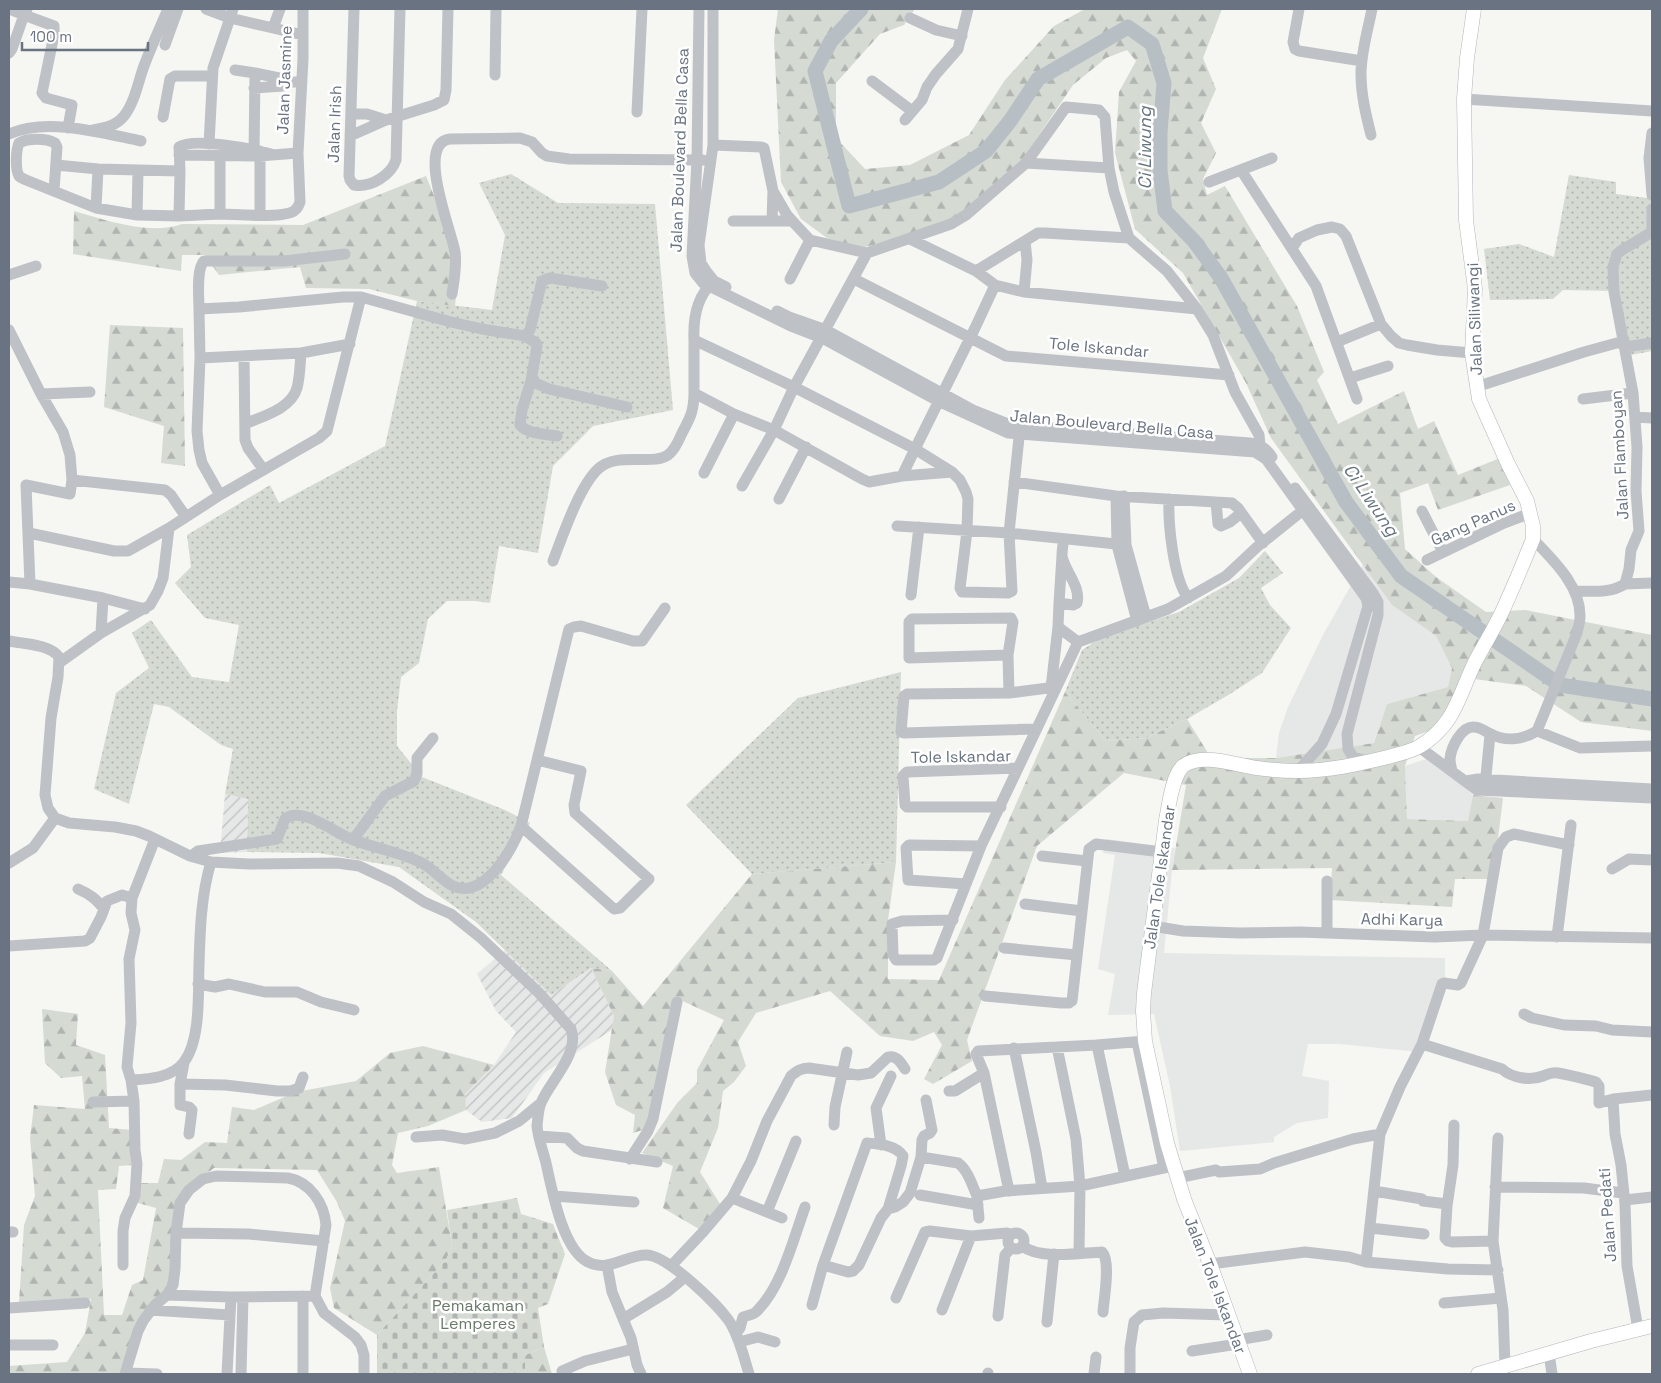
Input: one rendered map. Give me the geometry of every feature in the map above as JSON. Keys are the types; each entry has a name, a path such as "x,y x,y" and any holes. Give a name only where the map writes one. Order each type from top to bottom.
{"main road":[{"name":"Jalan Siliwangi","path":"1474,9 1467,58 1464,99 1466,220 1475,295 1472,353 1476,387 1484,414 1527,501 1534,526 1533,539 1502,612"},
{"name":"Jalan Tole Iskandar","path":"1250,1374 1210,1264 1171,1170 1160,1113 1141,1041 1142,1011 1152,926 1171,794 1183,766 1197,760 1298,771 1330,769 1369,762 1419,747 1448,721 1459,702 1474,664 1502,612"},
{"path":"1478,1374 1652,1326"}],"street":[{"path":"9,9 25,12 52,24 54,28 42,93 46,98 72,105 68,128"},
{"path":"93,130 107,128 116,123 128,110 144,65 168,9"},
{"path":"164,45 178,9"},
{"path":"54,191 57,147 52,141 26,140 19,143 16,151 20,177 54,191 96,208 137,216 179,216 179,147 182,145 209,144 213,68 231,13 206,9"},
{"name":"Jalan Jasmine","path":"231,13 273,28 280,9"},
{"name":"Jalan Jasmine","path":"179,216 288,213 298,207 300,202 295,82 303,58 303,9"},
{"name":"Jalan Irish","path":"354,9 350,180 357,186 371,183 390,171 394,167 396,160 391,119 400,9"},
{"path":"350,136 444,100 446,90 448,9"},
{"path":"495,75 496,9"},
{"path":"637,112 642,9"},
{"name":"Jalan Boulevard Bella Casa","path":"699,9 697,160 692,256 695,273 711,284 791,326 824,334 1008,433 1020,430 1260,450"},
{"name":"Jalan Boulevard Bella Casa","path":"711,284 703,267 699,246 713,145 713,9"},
{"path":"872,81 908,116 922,100 927,87 936,74 958,49 968,9"},
{"path":"1299,9 1293,42 1295,49 1362,62"},
{"path":"1371,136 1362,90 1362,62 1372,9"},
{"path":"9,53 25,12"},
{"path":"910,18 936,30 962,36"},
{"path":"273,28 303,35"},
{"path":"236,70 295,82"},
{"path":"255,73 254,88 260,153 260,215"},
{"path":"163,117 170,79 175,76 212,76"},
{"path":"254,88 283,86 295,82"},
{"path":"1464,99 1652,111"},
{"path":"773,191 792,221 810,240 867,253 951,224 966,215 1026,163 1066,107 1102,111 1105,117 1109,168 1117,205 1129,238 1167,270 1197,309 1213,335 1235,392 1259,435 1260,450 1267,450 1305,509 1370,596 1378,602 1378,615 1347,734 1348,749 1353,757 1369,762"},
{"path":"351,114 367,114 391,119"},
{"path":"9,134 32,128 68,128 93,130 140,141"},
{"path":"1652,133 1649,158 1652,194"},
{"path":"452,294 456,254 438,193 436,178 436,154 438,145 441,142 450,139 520,138 532,142 542,153 555,158 711,160"},
{"name":"Jalan Jasmine","path":"209,144 260,153 298,153"},
{"path":"713,145 764,148 773,191 772,221"},
{"path":"180,155 260,153"},
{"path":"220,155 220,214"},
{"path":"1209,182 1272,158"},
{"path":"1026,163 1109,168"},
{"path":"56,165 138,171 180,171"},
{"path":"96,208 98,169"},
{"path":"1241,170 1316,286 1357,399"},
{"path":"137,216 138,171"},
{"name":"Jalan Flamboyan","path":"1624,584 1629,569 1631,550 1639,531 1633,393 1614,292 1613,267 1617,254 1652,232 1652,209"},
{"path":"733,221 792,221"},
{"path":"1292,248 1299,238 1317,230 1332,227 1340,229 1346,236 1381,324 1391,336 1400,343 1437,350 1472,353"},
{"path":"976,271 1033,235 1045,233 1129,238"},
{"path":"910,239 976,271 994,285 1024,292 1197,309"},
{"path":"790,278 810,240"},
{"path":"1024,292 1027,260 1026,241"},
{"path":"742,486 774,430 794,387 867,253"},
{"path":"220,495 202,463 197,431 200,358 199,274 201,264 204,261 284,261 345,254"},
{"path":"9,275 36,266"},
{"path":"525,336 530,330 542,281 550,278 602,286"},
{"name":"Tole Iskandar","path":"854,279 1006,356 1229,374"},
{"path":"553,561 569,518 598,469 616,461 660,458 668,455 674,448 693,412 694,323 697,307 711,284"},
{"path":"902,476 994,285"},
{"path":"199,309 238,308 342,297 361,298 451,322 525,336 536,343 537,346 520,425 522,428 536,433 557,436"},
{"path":"29,533 123,552 169,528 263,469 319,438 327,431 361,298"},
{"path":"1337,342 1381,324"},
{"path":"9,330 60,427 70,455 72,480 70,494 26,485 30,584"},
{"path":"694,340 794,387 915,449 952,472 964,486 968,499 967,531 960,588 965,593 1008,593 1012,591 1009,533 1020,430"},
{"path":"1476,387 1584,352 1624,344 1652,343"},
{"path":"200,358 302,352 350,344"},
{"path":"245,424 279,409 292,398 298,383 302,352"},
{"path":"244,356 247,445 263,469"},
{"path":"1350,378 1388,366"},
{"path":"531,381 549,389 627,407"},
{"path":"41,394 90,392"},
{"path":"1583,399 1633,393"},
{"path":"694,394 734,414 774,430 869,482 902,476 952,472"},
{"path":"704,474 734,414"},
{"path":"1635,417 1652,418"},
{"path":"779,499 806,447"},
{"path":"72,480 165,490 171,495 186,517"},
{"path":"1014,482 1120,496 1232,503 1263,543"},
{"path":"1120,496 1121,545 1142,619"},
{"path":"1169,499 1169,535 1180,580 1188,598"},
{"path":"1216,502 1217,520 1221,526 1230,522 1241,513"},
{"path":"1018,768 1053,687 1078,642 1168,610 1226,576 1305,509"},
{"path":"1422,511 1442,552"},
{"name":"Gang Panus","path":"1427,560 1504,523 1531,513"},
{"path":"897,526 1009,533 1121,545"},
{"path":"911,595 919,527"},
{"path":"59,663 100,633 150,605 163,578 169,528"},
{"path":"1053,687 1064,539"},
{"path":"1452,771 1450,761 1457,740 1464,732 1474,727 1508,739 1525,738 1537,731 1577,633 1580,617 1574,591 1554,562 1533,539"},
{"path":"1059,603 1073,605 1078,603 1079,600 1077,590 1062,556"},
{"path":"9,582 30,584 103,598 145,609"},
{"path":"1574,591 1602,592 1616,590 1624,584 1652,583"},
{"path":"1298,771 1322,744 1336,714 1370,596"},
{"path":"100,633 103,598"},
{"path":"193,857 198,851 277,839 285,819 294,815 317,820 353,840 411,858 428,866 452,886 468,888 483,882 510,852 522,826 569,629 581,626 633,641 642,641 665,608"},
{"path":"1008,655 909,658 909,622 912,619 1011,618 1013,622 1008,655 1008,693"},
{"path":"1058,627 1078,642"},
{"path":"9,641 52,650 59,657 58,677 51,718 45,795 48,808 55,818 69,823 126,828 193,857 211,862 242,864 337,863 359,866 392,882 424,902 451,914 481,938 539,993 571,1029 573,1044 568,1058 541,1103 537,1126 563,1229 581,1258 593,1264 607,1265 637,1256 649,1255 671,1266 727,1318 738,1338 749,1374"},
{"path":"1352,660 1365,664"},
{"name":"Tole Iskandar","path":"1036,729 907,734 901,732 905,695 1008,693 1053,687"},
{"path":"1336,714 1351,718"},
{"path":"1537,731 1580,748 1652,746"},
{"path":"1485,785 1490,734"},
{"path":"353,840 385,796 414,781 417,774 417,758 433,738"},
{"path":"1419,747 1466,781 1485,785 1652,798"},
{"path":"522,826 614,909 620,908 649,879 576,813 574,806 581,771 537,760"},
{"name":"Tole Iskandar","path":"953,920 902,921 892,924 893,955 896,960 936,959 953,920 981,846 1001,807 1018,768 907,772 902,776 905,805 907,807 1001,807"},
{"path":"1485,785 1652,789"},
{"path":"9,863 33,848 55,818"},
{"path":"1557,937 1571,826"},
{"path":"1366,1262 1380,1134 1400,1087 1422,1044 1442,984 1458,985 1461,983 1483,935 1498,848 1506,837 1514,834 1569,845"},
{"path":"123,1265 123,1231 134,1196 137,1164 134,1101 127,1067 131,1023 129,959 135,930 131,914 132,898 155,839"},
{"path":"985,996 1069,1003 1072,1001 1089,849 1096,844 1162,852"},
{"path":"966,884 908,880 906,848 909,845 981,846"},
{"path":"1042,856 1087,861"},
{"path":"1612,870 1629,858 1652,860"},
{"path":"189,1134 192,1111 189,1107 180,1105 180,1084 184,1063 196,1033 202,918 207,877 211,862"},
{"path":"1327,881 1327,933"},
{"path":"78,889 96,899 104,910"},
{"path":"9,946 85,941 90,938 107,901 122,895 132,898"},
{"path":"1025,904 1082,911"},
{"name":"Adhi Karya","path":"1152,926 1182,931 1240,933 1300,932 1435,937 1483,935 1652,938"},
{"path":"1004,948 1077,955"},
{"path":"198,984 215,987 229,984 265,992 298,992 321,1002 354,1010"},
{"path":"630,1158 648,1131 655,1110 676,1002"},
{"path":"1524,1014 1553,1024 1652,1032"},
{"path":"1010,1191 984,1073 976,1054 981,1050 1098,1045 1141,1041"},
{"path":"1422,1044 1502,1069 1507,1074 1518,1078 1558,1073 1596,1082 1599,1086 1599,1103 1612,1099 1652,1095"},
{"path":"1098,1045 1125,1176"},
{"path":"1057,1047 1076,1139 1080,1186 1079,1253"},
{"path":"1014,1048 1042,1188"},
{"path":"834,1125 835,1107 847,1052"},
{"path":"671,1266 704,1232 732,1198 751,1161 767,1121 791,1076 796,1071 804,1068 858,1075 871,1072 888,1057 892,1056 905,1069"},
{"path":"131,1080 163,1076 184,1063"},
{"path":"949,1091 955,1091 984,1073"},
{"path":"881,1145 876,1108 891,1076"},
{"path":"180,1084 225,1085 284,1091 299,1088 303,1077"},
{"name":"Jalan Pedati","path":"1612,1099 1624,1196 1627,1266 1638,1329"},
{"path":"888,1209 903,1202 910,1193 921,1157 922,1140 932,1130 926,1100"},
{"path":"93,1102 134,1101"},
{"path":"416,1137 442,1135 465,1139 495,1134 519,1121 541,1103"},
{"path":"1454,1125 1453,1165 1444,1236 1446,1240 1452,1242 1493,1241"},
{"path":"920,1195 978,1201 1010,1191 1080,1186 1125,1176 1171,1170 1216,1170 1219,1172 1260,1169 1353,1138 1380,1134"},
{"path":"539,1136 567,1138 583,1151 657,1162"},
{"path":"1498,1138 1493,1241 1501,1298 1505,1366"},
{"path":"767,1212 796,1141"},
{"path":"812,1306 823,1265 864,1148 867,1143 897,1149 902,1156 902,1166 888,1209 881,1218 859,1265 853,1271 848,1272 823,1265"},
{"path":"921,1157 962,1166 978,1201 979,1218"},
{"path":"157,1374 126,1373 138,1331 150,1310 167,1295 174,1279 176,1233 180,1203 189,1190 202,1179 216,1176 288,1178 300,1181 320,1203 326,1217 324,1241 309,1296 303,1374"},
{"path":"1495,1187 1584,1188 1624,1196 1652,1197"},
{"path":"1374,1191 1447,1204"},
{"path":"554,1196 634,1202"},
{"path":"732,1198 782,1218"},
{"path":"738,1338 743,1317 757,1312 772,1290 781,1272 805,1207"},
{"path":"1370,1228 1424,1234"},
{"path":"896,1298 925,1232 970,1236 1007,1233 1011,1234 1008,1243 1028,1250 1054,1254 1102,1252 1107,1264 1102,1312"},
{"path":"176,1233 249,1234 324,1241"},
{"path":"942,1310 970,1236"},
{"path":"998,1316 1005,1254 1016,1247"},
{"path":"1210,1264 1305,1252 1349,1257 1366,1262 1448,1269 1498,1270"},
{"path":"1047,1322 1054,1254"},
{"path":"607,1265 612,1292 641,1374"},
{"path":"623,1319 666,1292 685,1277"},
{"path":"167,1295 230,1297 309,1296 324,1313 359,1341 363,1349 364,1374"},
{"path":"227,1374 230,1297"},
{"path":"241,1374 243,1297"},
{"path":"1444,1302 1501,1298"},
{"path":"9,1308 85,1303"},
{"path":"150,1310 230,1315"},
{"path":"1130,1374 1130,1348 1134,1322 1142,1315 1163,1313 1228,1315"},
{"path":"1192,1351 1268,1335"},
{"path":"738,1338 758,1337 774,1342"},
{"path":"9,1345 53,1345"},
{"path":"562,1371 585,1361 633,1349"},
{"path":"1549,1353 1552,1374"},
{"path":"1094,1374 1096,1357"}],"shaded area":[{"path":"1363,564 1392,605 1436,636 1452,668 1448,687 1387,704 1374,743 1276,758 1279,733 1288,707 1323,635"},
{"path":"1426,759 1441,766 1473,795 1469,821 1407,819 1405,766"},
{"path":"225,794 248,799 247,852 220,853"},
{"path":"1106,839 1175,848 1164,953 1445,958 1445,978 1419,1052 1339,1044 1308,1044 1302,1076 1329,1081 1328,1118 1297,1123 1274,1137 1274,1142 1180,1151 1170,1086 1154,1014 1108,1015 1115,974 1098,969 1115,855 1103,853"},
{"path":"505,950 551,995 591,968 614,1016 612,1030 544,1073 512,1118 482,1122 466,1110 464,1094 494,1065 516,1032 496,1011 477,974"}],"green space":[{"path":"778,9 915,9 904,25 880,34 836,83 836,138 865,169 910,165 969,135 1005,80 1054,26 1085,9 1222,9 1203,58 1216,89 1201,123 1216,153 1203,179 1207,195 1225,186 1297,306 1324,372 1317,380 1338,424 1404,391 1418,429 1434,421 1458,475 1500,458 1510,485 1438,510 1428,483 1400,493 1405,549 1436,577 1486,612 1525,610 1652,635 1652,731 1581,722 1526,686 1467,678 1440,727 1415,736 1405,766 1407,819 1468,821 1473,795 1503,798 1493,879 1455,879 1452,907 1330,900 1332,868 1172,870 1186,785 1124,773 1037,846 967,1040 972,1061 933,1084 924,1079 942,1045 934,1032 913,1041 880,1036 830,991 756,1013 738,1042 746,1066 734,1082 723,1091 718,1128 700,1172 720,1204 699,1229 663,1208 673,1166 642,1153 678,1102 697,1083 697,1070 724,1020 676,998 646,1129 633,1133 635,1115 616,1105 605,1072 614,1016 591,968 612,971 643,1006 752,874 896,862 888,920 888,979 939,980 1065,692 1106,741 1146,738 1187,719 1211,758 1276,758 1374,743 1387,704 1448,687 1452,668 1436,636 1392,605 1271,438 1246,383 1183,273 1135,229 1115,153 1119,92 1136,61 1127,50 1106,58 1073,85 1003,188 958,224 861,248 827,238 801,219 781,182 774,40"},
{"path":"511,174 558,203 655,204 673,410 593,426 553,466 538,553 499,546 490,603 447,601 428,619 419,663 401,677 397,711 397,746 422,777 505,810 530,823 501,875 612,971 591,968 551,995 476,922 399,867 319,853 247,852 248,799 225,794 233,749 221,745 169,707 154,704 129,804 94,789 116,693 149,668 132,633 151,620 192,677 229,682 239,625 205,618 175,583 191,567 187,535 270,485 279,503 385,446 417,301 492,310 505,235 479,183"},
{"path":"1569,175 1616,182 1616,194 1647,198 1652,195 1652,351 1631,355 1617,291 1563,290 1553,299 1490,300 1484,249 1519,244 1554,257"},
{"path":"426,176 460,260 455,306 417,301 369,289 306,288 300,267 219,275 205,255 182,255 181,271 73,254 74,211 142,228 169,227 182,224 303,225"},
{"path":"110,325 183,328 185,466 161,463 164,426 104,407"},
{"path":"1265,551 1283,573 1261,588 1270,605 1291,628 1262,673 1187,719 1146,738 1106,741 1065,692 1082,650 1102,637 1179,612 1239,578"},
{"path":"901,672 896,862 752,874 686,805 798,698"},
{"path":"42,1009 78,1014 76,1045 105,1055 109,1128 132,1130 133,1165 119,1166 116,1189 98,1190 104,1315 122,1315 132,1285 143,1280 156,1208 138,1203 140,1183 158,1183 164,1159 181,1160 205,1142 227,1143 232,1107 254,1110 296,1092 356,1081 390,1053 423,1046 494,1065 465,1094 466,1110 428,1126 398,1133 392,1165 397,1173 439,1167 452,1245 446,1260 377,1335 334,1308 330,1288 345,1221 337,1202 317,1170 214,1168 191,1186 178,1203 170,1285 160,1296 121,1374 9,1374 9,1366 67,1362 85,1333 91,1299 19,1303 24,1225 35,1196 30,1138 34,1105 85,1109 82,1076 61,1078 45,1063"},
{"name":"Pemakaman Lemperes","path":"517,1198 521,1214 553,1224 565,1254 548,1304 538,1308 544,1347 525,1355 525,1374 377,1374 377,1335 446,1260 452,1245 447,1210"},
{"path":"544,1347 552,1374 525,1374 525,1355"}],"waterway":[{"name":"Ci Liwung","path":"861,9 831,41 815,71 849,206 939,182 986,151 1010,121 1038,79 1128,27 1152,44 1164,83 1160,133 1160,170 1165,211 1194,241 1221,278 1346,502 1401,576 1560,685 1652,699"}]}
